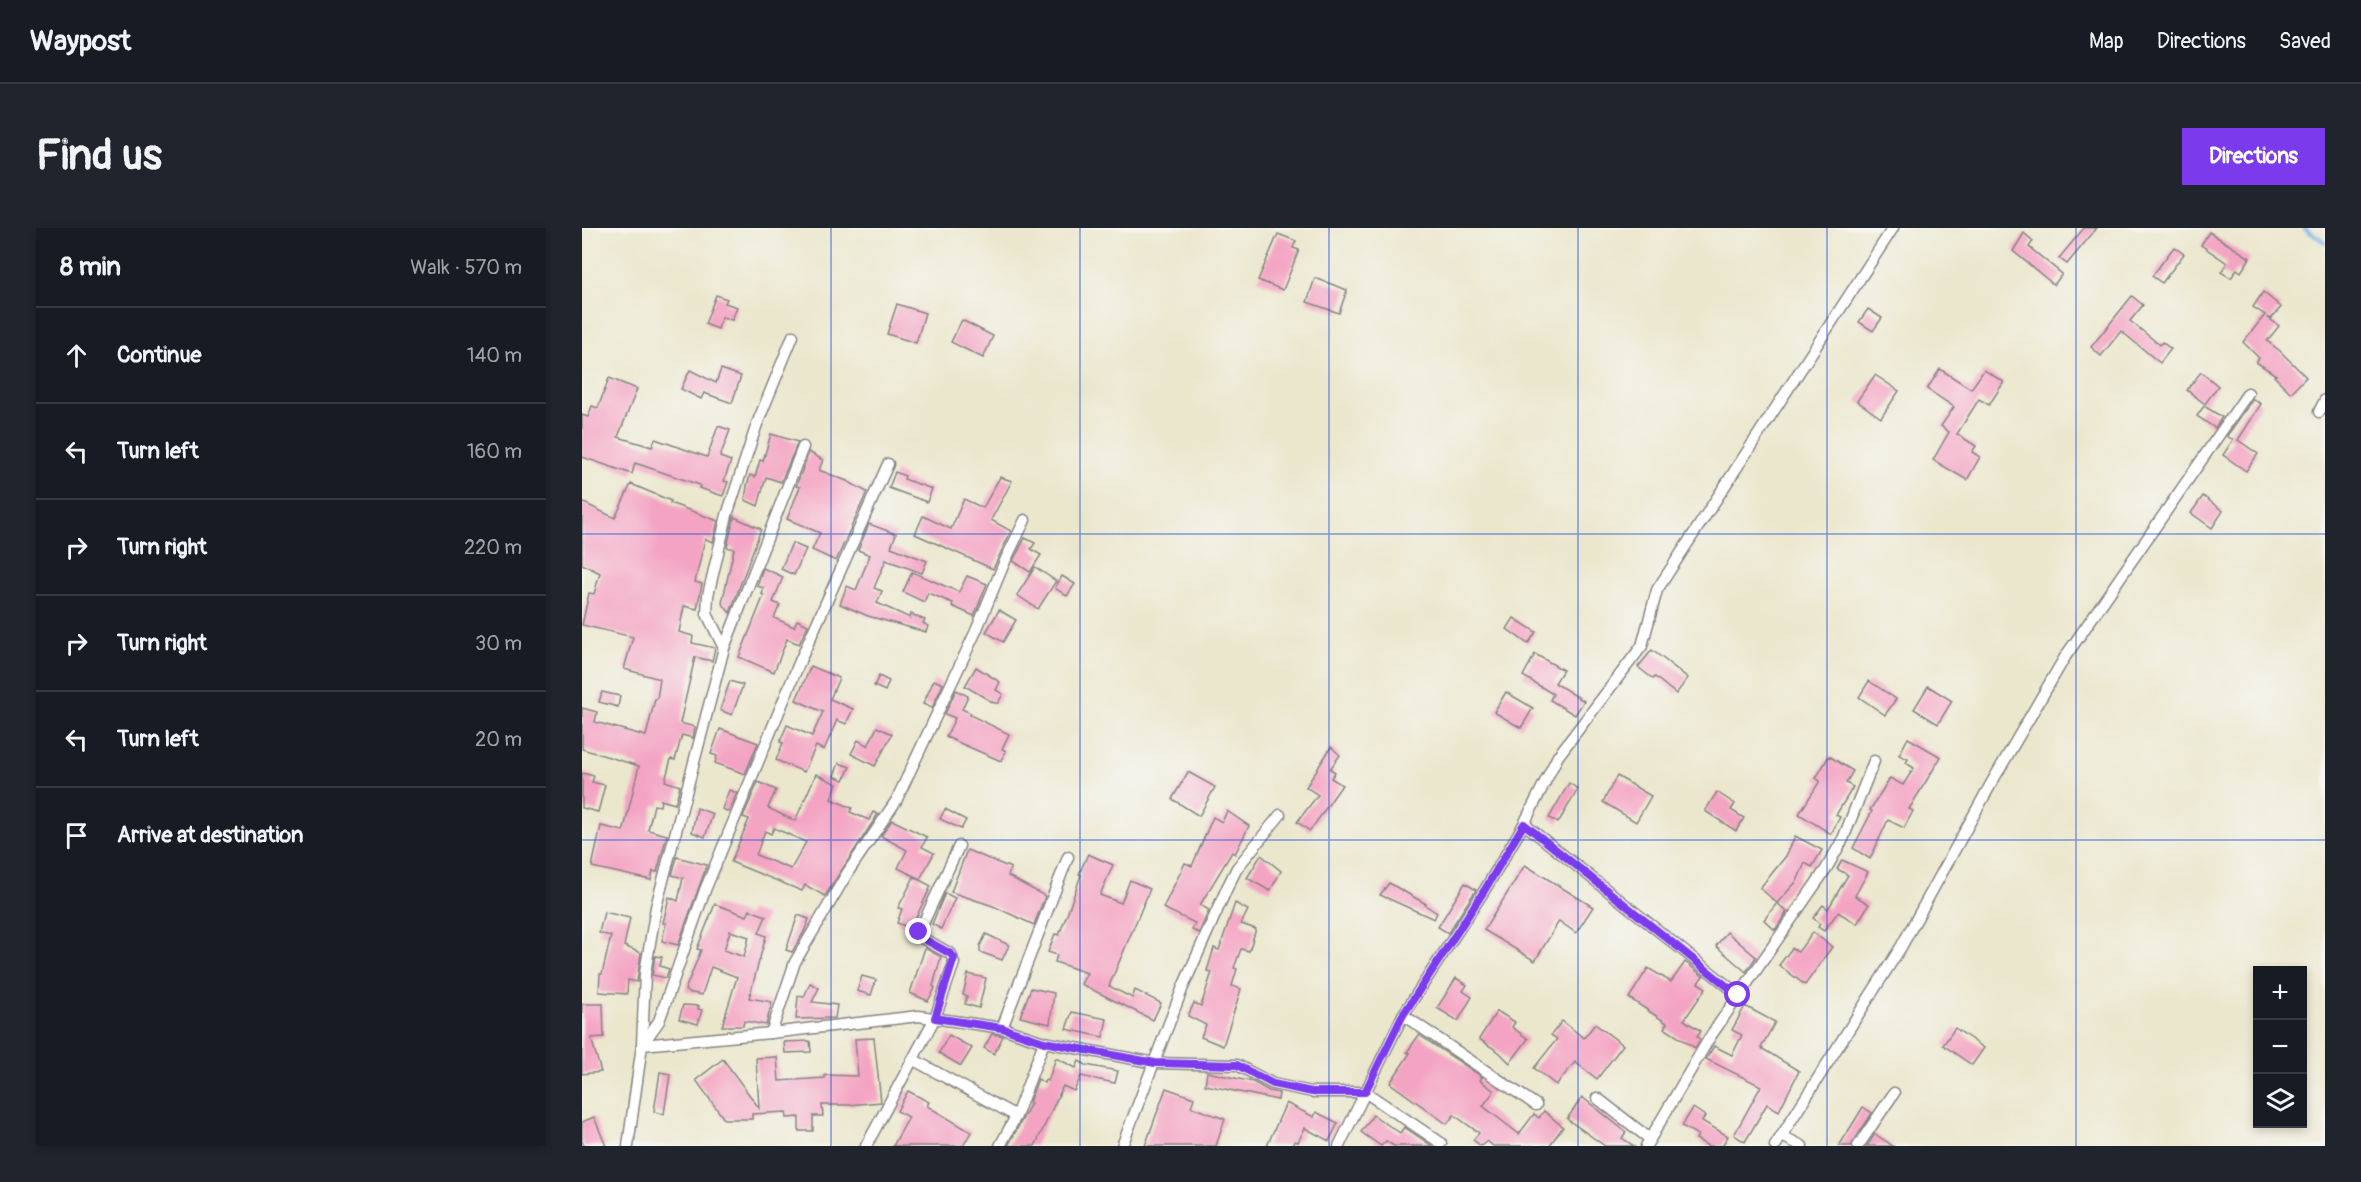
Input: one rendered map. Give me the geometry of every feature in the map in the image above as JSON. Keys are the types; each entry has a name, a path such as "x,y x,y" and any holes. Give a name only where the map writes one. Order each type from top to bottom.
{"street":[{"path":"1339,1146 1403,1015 1484,891 1524,824 1558,756 1642,646 1657,590 1893,228"},
{"path":"724,648 707,614 708,595 726,515 757,424 793,336"},
{"path":"1802,1146 1779,1141 1901,947 1992,782 2065,657 2248,393"},
{"path":"2319,412 2325,400"},
{"path":"628,1146 642,1045 645,973 656,907 724,648 803,447"},
{"path":"642,1045 659,1021 705,890 800,661 888,464"},
{"path":"771,1034 795,962 848,872 896,801 1025,520"},
{"path":"1597,1098 1648,1143 1710,1037 1826,870 1843,839 1874,761"},
{"path":"1122,1146 1184,987 1237,868 1280,815"},
{"path":"1524,824 1738,995"},
{"path":"866,1146 935,1018 954,958 951,954 922,938 919,932 959,846"},
{"path":"1002,1028 1068,856"},
{"path":"1403,1015 1536,1105"},
{"path":"642,1045 771,1034 919,1016 1002,1028 1044,1042 1155,1063 1237,1065 1273,1084 1312,1092 1365,1092 1441,1143"},
{"path":"1000,1146 1017,1116 1044,1042"},
{"path":"914,1060 1017,1116"},
{"path":"1858,1146 1894,1093"}],"building":[{"path":"2084,228 2097,228 2067,264 2059,258"},
{"path":"2209,232 2250,258 2241,272 2237,269 2231,278 2221,272 2227,263 2201,245"},
{"path":"2024,233 2033,241 2029,247 2062,274 2054,285 2013,251"},
{"path":"1278,234 1296,241 1293,248 1299,250 1283,290 1258,280"},
{"path":"2174,247 2184,254 2162,283 2152,276"},
{"path":"1315,278 1347,290 1339,313 1307,302"},
{"path":"2263,292 2281,307 2271,319 2267,317 2279,326 2267,341 2306,377 2291,393 2274,376 2276,375 2256,362 2259,358 2243,342 2265,315 2253,307"},
{"path":"716,295 727,299 725,303 737,307 732,320 722,317 718,329 705,324"},
{"path":"2132,296 2143,305 2130,321 2160,345 2162,342 2171,349 2160,363 2121,331 2101,356 2091,347"},
{"path":"897,304 925,313 916,343 887,334"},
{"path":"1868,309 1882,318 1873,331 1859,322"},
{"path":"962,320 993,336 983,358 951,342"},
{"path":"721,369 741,376 732,403 704,393 701,399 681,389 690,370 716,383"},
{"path":"1940,369 1971,389 1984,370 2004,382 1989,405 1979,399 1957,434 1976,446 1972,452 1980,457 1967,480 1933,460 1949,432 1941,426 1954,407 1927,389"},
{"path":"2201,372 2218,386 2205,404 2187,390"},
{"path":"1875,375 1899,391 1881,418 1857,401"},
{"path":"609,378 637,389 618,437 652,447 655,439 707,457 718,426 730,430 720,457 731,461 724,481 728,482 723,496 699,488 700,485 635,463 632,474 582,457 582,415 588,417 592,406 598,408"},
{"path":"2253,399 2261,404 2238,440 2258,454 2246,471 2223,455 2233,440 2227,436"},
{"path":"2204,406 2222,417 2215,428 2197,416"},
{"path":"771,434 798,442 781,482 766,477 758,506 745,500 747,486 750,475 755,477 760,460 763,461"},
{"path":"809,452 823,460 819,470 867,492 836,561 812,550 820,533 787,519 800,487 796,486"},
{"path":"895,472 905,476 904,479 932,489 927,502 889,488"},
{"path":"1000,477 1012,481 991,520 1011,531 993,569 915,534 923,516 951,529 964,499 983,508"},
{"path":"631,484 671,501 670,503 718,521 713,542 705,539 695,582 702,584 697,609 684,606 679,632 693,636 692,643 715,648 712,661 695,657 680,723 695,727 693,738 682,735 675,760 671,759 665,781 680,786 675,804 661,800 660,806 654,805 648,830 667,835 657,872 653,871 651,880 592,867 601,826 623,831 624,829 639,766 582,749 582,708 597,712 595,722 646,736 655,699 657,699 660,679 624,669 633,637 582,625 589,593 594,594 600,573 582,564 582,502 615,518"},
{"path":"2203,496 2223,511 2212,528 2191,513"},
{"path":"734,517 761,529 730,613 722,603 734,549 727,547"},
{"path":"869,524 896,534 891,547 927,561 922,573 886,560 874,588 882,591 877,603 910,618 911,614 925,620 923,623 928,626 926,632 868,616 840,604 847,586 856,590 870,555 858,550"},
{"path":"1025,538 1035,543 1031,549 1041,555 1030,572 1013,561"},
{"path":"792,543 806,549 794,575 781,569"},
{"path":"1035,567 1056,581 1038,609 1017,595"},
{"path":"763,568 783,577 773,602 780,605 774,618 794,627 797,620 808,625 799,644 787,639 774,672 739,657 764,595 762,594 764,588 757,586"},
{"path":"912,572 959,592 967,576 987,584 974,616 952,606 953,603 928,593 924,602 903,592"},
{"path":"1062,576 1075,584 1067,596 1055,588"},
{"path":"999,610 1016,620 1003,642 986,632"},
{"path":"1514,618 1536,632 1528,644 1507,629"},
{"path":"1652,650 1688,678 1676,694 1638,667"},
{"path":"1535,654 1563,670 1555,683 1584,701 1575,715 1550,700 1553,694 1523,676"},
{"path":"811,666 839,678 830,699 853,709 846,724 837,720 824,750 816,746 804,772 776,760 787,725 812,736 823,712 796,700"},
{"path":"976,667 1000,682 996,690 1003,694 998,703 994,703 965,686"},
{"path":"879,676 889,681 885,691 874,686"},
{"path":"934,680 943,684 932,708 923,704"},
{"path":"730,681 743,685 732,715 720,710"},
{"path":"1869,681 1896,699 1885,715 1859,697"},
{"path":"1928,686 1952,701 1938,724 1914,709"},
{"path":"956,690 968,696 962,709 1009,734 1002,749 1006,751 1001,761 946,737 955,718 945,714"},
{"path":"602,692 620,696 618,707 599,702"},
{"path":"1506,692 1533,708 1521,728 1494,712"},
{"path":"877,727 892,734 875,766 851,754 858,740 868,746"},
{"path":"720,729 758,743 745,774 715,763 717,756 711,754"},
{"path":"1908,738 1941,757 1909,809 1913,811 1904,828 1888,820 1870,859 1853,848 1872,811 1870,810 1890,778 1903,785 1914,768 1906,763 1908,759 1899,755"},
{"path":"1331,747 1340,755 1330,769 1335,772 1331,778 1342,785 1310,831 1297,822 1318,795 1306,787"},
{"path":"1829,756 1853,771 1846,783 1853,787 1836,815 1840,817 1831,834 1799,814 1820,781 1816,778"},
{"path":"839,763 850,767 844,780 834,776"},
{"path":"1188,772 1215,787 1199,816 1172,799"},
{"path":"582,773 594,776 592,782 605,785 598,812 582,808"},
{"path":"816,774 837,784 831,799 852,808 850,812 869,820 873,812 878,814 825,896 805,885 802,891 731,862 749,819 743,817 758,782 776,790 768,808 795,821","holes":["774,828 806,842 791,869 756,855 765,831 771,834"]},
{"path":"1617,776 1651,796 1636,822 1603,802"},
{"path":"1569,783 1578,789 1558,823 1549,818"},
{"path":"729,790 737,793 729,812 722,809"},
{"path":"1717,792 1735,804 1731,810 1744,818 1736,831 1705,811"},
{"path":"697,808 713,814 705,837 692,832"},
{"path":"945,809 966,820 961,829 940,819"},
{"path":"1227,811 1249,826 1235,854 1232,852 1200,905 1209,910 1199,933 1192,930 1195,923 1163,908 1185,863 1192,866 1213,817 1222,822"},
{"path":"892,820 927,837 922,847 934,853 920,879 898,868 907,850 881,836"},
{"path":"1795,836 1822,850 1812,867 1805,863 1797,881 1777,903 1760,888 1786,856"},
{"path":"967,850 1011,868 1008,876 1045,896 1034,925 993,906 951,892"},
{"path":"1088,854 1113,865 1100,895 1121,903 1130,880 1150,889 1109,986 1132,998 1135,990 1161,1003 1153,1020 1081,984 1087,973 1055,962 1057,955 1048,952 1055,934 1059,935"},
{"path":"1261,855 1281,871 1270,891 1247,878"},
{"path":"677,857 707,865 678,945 662,941 666,923 663,923 669,897 678,901 683,878 672,875"},
{"path":"1842,860 1868,872 1855,896 1869,904 1857,924 1838,912 1824,931 1818,927 1820,924 1813,918 1823,905 1828,909 1848,875 1837,869"},
{"path":"1525,865 1593,907 1576,933 1559,921 1535,961 1484,930"},
{"path":"914,877 931,886 911,928 897,923 902,909 898,908"},
{"path":"1389,883 1426,904 1437,913 1434,919 1380,895"},
{"path":"1465,883 1476,890 1448,933 1438,927"},
{"path":"945,893 955,898 941,929 932,924"},
{"path":"1235,903 1248,910 1241,924 1256,929 1249,951 1241,949 1234,968 1237,969 1232,986 1241,989 1223,1046 1201,1037 1206,1025 1188,1016 1194,1003 1201,1006 1212,972 1207,971 1214,948 1219,950"},
{"path":"1777,903 1787,912 1775,930 1764,920"},
{"path":"715,904 747,916 750,910 766,916 759,933 766,936 749,998 772,1002 766,1025 744,1021 743,1026 722,1026 737,977 711,967 702,995 685,990 701,950 697,949","holes":["730,931 749,937 744,957 724,950"]},
{"path":"604,912 630,918 624,946 641,953 637,982 628,980 627,994 599,992 600,974 602,974 611,936 599,933"},
{"path":"798,915 809,919 792,952 786,950"},
{"path":"1727,932 1756,957 1746,972 1716,946"},
{"path":"1813,932 1832,947 1805,985 1779,965 1792,948 1798,952"},
{"path":"986,934 1009,945 1002,960 980,952 980,946"},
{"path":"925,948 941,957 933,986 935,988 928,1001 910,993"},
{"path":"655,956 662,957 660,966 669,969 666,978 652,975"},
{"path":"1685,962 1703,976 1698,983 1706,988 1684,1020 1701,1031 1695,1048 1664,1028 1667,1023 1629,998 1648,968 1671,982"},
{"path":"968,974 986,978 979,1008 965,1004 967,996 963,995"},
{"path":"862,976 876,980 871,995 857,991"},
{"path":"1456,978 1467,985 1463,991 1472,997 1458,1021 1437,1008"},
{"path":"810,983 819,988 812,1002 837,1005 835,1018 796,1019 798,996 804,997"},
{"path":"1031,988 1054,993 1050,1024 1020,1017"},
{"path":"582,1004 603,1004 604,1037 591,1038 601,1072 582,1074"},
{"path":"683,1005 699,1006 698,1009 702,1010 698,1024 679,1019"},
{"path":"1745,1006 1775,1022 1761,1048 1799,1071 1779,1111 1767,1104 1745,1142 1734,1135 1761,1086 1706,1059 1714,1046 1732,1055 1742,1035 1732,1030"},
{"path":"1497,1011 1515,1022 1512,1027 1528,1039 1510,1063 1499,1052 1479,1039"},
{"path":"1072,1012 1107,1019 1103,1037 1066,1029"},
{"path":"1562,1021 1584,1038 1595,1024 1623,1045 1597,1079 1575,1062 1556,1085 1534,1068 1557,1039 1551,1035"},
{"path":"1955,1028 1984,1048 1972,1065 1943,1045"},
{"path":"992,1034 1003,1036 994,1054 984,1048"},
{"path":"949,1035 972,1048 961,1066 939,1053"},
{"path":"1419,1035 1482,1077 1480,1080 1494,1091 1483,1106 1519,1134 1534,1114 1539,1118 1544,1111 1563,1127 1549,1146 1493,1146 1487,1141 1481,1146 1473,1140 1479,1133 1454,1115 1447,1124 1390,1083"},
{"path":"874,1038 881,1102 822,1105 823,1116 813,1116 813,1131 799,1131 799,1117 787,1118 786,1112 752,1114 752,1119 724,1119 696,1080 723,1059 759,1108 756,1058 777,1057 779,1081 825,1078 825,1075 858,1076 855,1039"},
{"path":"810,1041 811,1052 785,1053 784,1042"},
{"path":"1056,1058 1076,1068 1079,1061 1086,1065 1118,1071 1115,1083 1081,1076 1074,1091 1063,1086 1035,1146 1008,1146 1031,1103 1029,1102 1038,1079 1044,1083 1045,1080 1048,1081"},
{"path":"660,1072 670,1074 664,1114 654,1112"},
{"path":"1207,1072 1253,1082 1269,1091 1279,1093 1278,1100 1205,1085"},
{"path":"1166,1088 1194,1098 1191,1107 1225,1119 1216,1146 1145,1146"},
{"path":"908,1091 929,1102 927,1106 971,1132 963,1146 893,1146 909,1117 897,1111"},
{"path":"1582,1097 1626,1132 1622,1138 1634,1146 1605,1146 1567,1119"},
{"path":"1286,1103 1314,1117 1316,1112 1338,1123 1329,1141 1305,1128 1298,1142 1295,1141 1293,1146 1267,1146"},
{"path":"1863,1107 1872,1113 1851,1146 1839,1146"},
{"path":"1693,1108 1705,1116 1702,1121 1728,1136 1722,1146 1708,1146 1696,1139 1698,1135 1682,1126"},
{"path":"1373,1115 1400,1133 1404,1127 1432,1146 1394,1146 1386,1141 1381,1146 1361,1132"},
{"path":"594,1117 606,1146 584,1146 582,1122"},
{"path":"1875,1134 1893,1146 1867,1146"}],"waterway":[{"path":"2304,228 2325,242"}],"route":[{"path":"919,932 922,938 951,954 954,958 935,1018 1002,1028 1044,1042 1155,1063 1237,1065 1273,1084 1312,1092 1365,1092 1403,1015 1484,891 1524,824 1738,995"}]}
